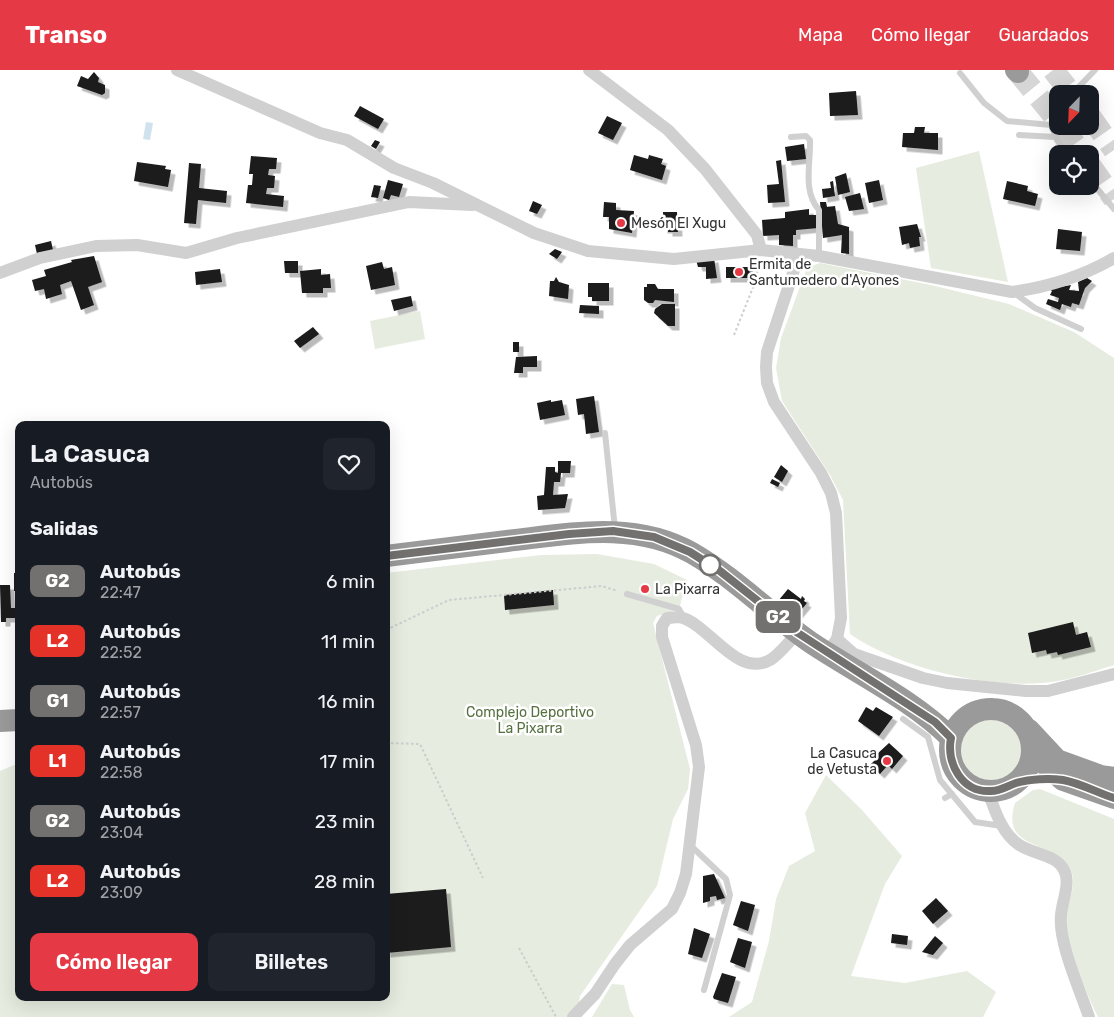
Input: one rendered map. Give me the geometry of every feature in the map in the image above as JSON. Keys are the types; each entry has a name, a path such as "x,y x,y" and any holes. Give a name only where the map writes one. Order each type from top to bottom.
{"highway":[{"path":"390,556 569,534 615,531 654,537 690,552 720,571 798,633 832,646 909,714 935,722 951,738"},
{"path":"1026,727 1033,751 1026,773 1016,783 1003,790 988,792 971,786 959,777 950,756 951,738 955,728 966,717 988,708 1000,709 1014,715 1026,727 1057,760 1100,776 1114,778"},
{"path":"909,714 966,717"},
{"path":"0,721 15,720"},
{"path":"1033,751 1046,767 1063,780 1114,798"},
{"path":"1016,783 1038,780 1063,780"}],"street":[{"path":"177,70 320,133 347,140 394,168 433,183 534,233 588,251 674,258 761,250 819,256 1012,292 1073,278 1114,258"},
{"path":"588,70 668,130 705,169 757,235 761,250"},
{"path":"0,273 40,258 96,246 137,245 186,253 237,238 409,202 478,206"},
{"path":"797,255 796,264 767,352 767,382 774,402 821,473 831,493 836,513 842,618 832,646 923,678 948,683 1026,691 1048,691 1114,674"},
{"path":"573,1017 595,994 630,945 672,908 680,893 686,874 699,767 696,745 662,637 662,626 667,618 680,617 734,656 747,662 759,664 771,660 798,633"},
{"path":"988,792 1002,826 1018,844 1054,860 1064,869 1066,884 1060,916 1063,938 1089,1017"}],"lane":[{"path":"1081,85 1095,70"},
{"path":"960,72 984,103 1007,121 1049,125"},
{"path":"1019,135 1056,137 1061,145"},
{"path":"791,137 806,136 810,140 811,161 808,168 811,202 819,210 819,256"},
{"path":"1099,191 1114,209"},
{"path":"1012,292 1035,308 1081,329"},
{"path":"605,433 615,531"},
{"path":"628,594 679,609 687,621"},
{"path":"909,714 928,737 940,780 975,822 1002,826"},
{"path":"944,798 952,794"},
{"path":"690,845 726,879 730,895 704,990"}],"path":[{"path":"734,335 756,280 761,250"},
{"path":"390,628 449,600 602,586 628,594"},
{"path":"390,742 420,744 483,878"},
{"path":"519,948 556,1017"}],"green space":[{"path":"979,151 1008,282 931,268 916,168"},
{"path":"820,263 931,285 1009,304 1074,332 1114,358 1114,665 1063,680 1038,683 982,681 924,668 871,647 850,634 843,500 830,475 782,401 776,368 781,338 807,268"},
{"path":"420,311 425,339 375,349 370,321"},
{"name":"Complejo Deportivo La Pixarra","path":"597,554 654,564 687,580 679,609 657,616 653,623 690,769 688,789 673,819 657,886 580,996 577,1017 0,1017 0,771 15,765 15,1001 390,1001 390,573 541,555"},
{"path":"985,717 999,717 1011,722 1020,731 1025,743 1023,763 1016,774 999,783 985,783 973,778 964,769 959,757 959,743 964,731 973,722"},
{"path":"826,775 862,810 902,856 885,884 851,976 905,983 967,971 996,992 983,1017 729,1017 752,1002 769,941 776,899 789,866 815,851 805,813"},
{"path":"1040,789 1114,819 1114,1017 1098,1017 1082,982 1073,956 1066,919 1073,883 1071,871 1064,861 1055,854 1022,838 1015,830 1012,819 1015,803 1033,790"},
{"path":"612,984 624,985 630,1010 634,1017 592,1017"}],"water":[{"path":"146,122 153,123 150,140 143,139"}],"building":[{"path":"94,72 99,78 98,82 105,85 105,93 102,95 77,86 81,76 88,79"},
{"path":"856,91 858,115 830,116 829,93"},
{"path":"360,106 384,119 378,129 354,116"},
{"path":"607,116 622,123 613,140 598,133"},
{"path":"915,127 925,127 924,133 938,133 938,150 902,147 903,133 914,133"},
{"path":"375,140 380,142 376,149 371,146"},
{"path":"804,144 806,159 787,161 785,147"},
{"path":"634,155 648,159 649,155 663,159 661,164 666,166 662,180 630,170"},
{"path":"251,156 277,158 276,169 269,169 268,175 275,176 274,188 267,188 266,194 284,196 283,207 246,203 248,185 252,185 253,174 249,174"},
{"path":"781,160 785,202 768,203 767,185 779,184 776,161"},
{"path":"137,162 166,166 165,169 171,170 168,187 134,181"},
{"path":"189,163 201,164 199,188 227,191 226,203 198,200 196,224 184,223"},
{"path":"846,173 850,192 838,195 835,177"},
{"path":"388,180 403,184 399,197 391,195 389,200 383,198"},
{"path":"879,180 883,200 869,203 865,183"},
{"path":"833,181 835,196 823,198 822,189 831,188 830,182"},
{"path":"1007,181 1028,186 1027,191 1038,194 1035,206 1003,199"},
{"path":"374,185 381,186 378,198 371,197"},
{"path":"860,193 864,209 849,211 845,197"},
{"path":"533,201 542,205 537,214 529,211"},
{"name":"Mesón El Xugu","path":"604,202 616,203 616,210 634,211 632,233 609,229 609,217 603,217"},
{"path":"820,202 826,202 827,207 835,206 838,224 849,227 849,254 841,253 842,235 823,238"},
{"path":"809,209 809,215 816,215 818,228 796,230 796,235 793,235 793,246 779,245 779,235 763,236 762,220 785,218 785,212"},
{"path":"663,212 677,212 678,232 668,232 668,229 663,229"},
{"path":"917,224 921,237 919,237 920,246 910,248 909,243 902,245 899,227"},
{"path":"1058,229 1082,232 1080,251 1056,249"},
{"path":"51,241 53,250 37,254 35,245"},
{"path":"555,249 562,252 557,259 549,254"},
{"path":"94,256 102,282 88,287 94,305 81,310 71,281 60,285 62,294 46,299 44,289 35,291 32,280 46,276 44,270 72,262 71,260"},
{"path":"714,258 717,278 706,279 706,267 698,267 696,260"},
{"path":"284,261 298,261 298,273 285,273"},
{"path":"382,262 384,269 392,267 395,285 371,290 366,266"},
{"name":"Ermita de Santumedero d'Ayones","path":"726,267 753,267 753,278 726,278"},
{"path":"220,269 222,282 196,285 195,272"},
{"path":"321,269 321,275 330,274 331,288 323,288 323,293 302,293 300,271"},
{"path":"556,277 559,282 569,285 568,299 549,296 550,281 554,281"},
{"path":"1087,278 1092,281 1085,288 1079,305 1072,303 1071,307 1062,304 1060,310 1046,304 1048,299 1058,302 1059,298 1050,295 1052,291 1049,289 1071,285 1069,290 1079,291 1078,282"},
{"path":"588,283 609,283 609,301 592,301 592,297 588,297"},
{"path":"647,284 655,284 658,289 674,289 674,302 655,300 653,303 648,303 644,300 644,287 647,287"},
{"path":"411,296 413,306 394,311 391,300"},
{"path":"662,304 675,304 675,326 668,326 654,313 655,309"},
{"path":"580,305 599,306 599,314 579,313"},
{"path":"313,327 319,334 300,348 294,341"},
{"path":"513,342 519,342 519,352 513,352"},
{"path":"537,356 537,367 523,367 523,373 514,373 516,357"},
{"path":"594,396 599,432 586,434 584,414 578,415 576,399"},
{"path":"551,400 551,402 562,400 565,415 540,420 537,403"},
{"path":"558,461 571,461 570,473 561,473 560,482 554,482 553,495 568,494 565,508 538,510 537,496 544,495 546,467 555,467 555,472 558,473"},
{"path":"781,465 788,471 782,482 774,477"},
{"path":"772,479 780,483 778,487 770,483"},
{"path":"14,573 15,573 15,591"},
{"path":"0,585 10,585 11,608 15,608 15,618 6,618 6,622 1,622"},
{"path":"788,589 801,599 802,596 807,603 797,615 778,601"},
{"path":"553,590 554,605 505,610 504,595"},
{"path":"1073,622 1076,635 1087,632 1091,647 1058,655 1057,652 1047,654 1046,650 1032,653 1028,633"},
{"path":"866,707 873,711 876,707 893,717 879,736 858,721"},
{"name":"La Casuca de Vetusta","path":"889,743 903,756 892,769 888,765 880,774 870,765 878,757 876,755"},
{"path":"714,874 725,898 717,900 716,896 710,897 710,901 703,903 703,876"},
{"path":"446,889 451,947 390,953 390,894"},
{"path":"936,898 948,911 933,924 922,911"},
{"path":"741,901 755,905 748,931 733,925"},
{"path":"694,928 710,934 702,958 688,954"},
{"path":"892,934 908,936 907,945 891,943"},
{"path":"935,936 943,943 933,955 922,952"},
{"path":"738,938 752,942 745,968 730,962"},
{"path":"722,973 736,977 728,1003 713,997"}],"tunnel":[{"path":"1053,70 1065,85"},
{"path":"1018,72 1049,110"},
{"path":"1099,129 1114,150"},
{"path":"1068,135 1076,145"},
{"path":"1099,178 1114,199"}],"bus line":[{"name":"G2","path":"390,556 569,534 613,531 654,537 690,552 720,571 798,633 935,722 951,738 949,745 953,767 959,777 971,786 988,792 1003,790 1016,783 1038,780 1063,780 1114,798"}],"place":[{"name":"Mesón El Xugu","path":"621,223"},
{"name":"Ermita de Santumedero d'Ayones","path":"739,272"},
{"name":"La Pixarra","path":"645,589"},
{"name":"La Casuca de Vetusta","path":"887,761"}]}
